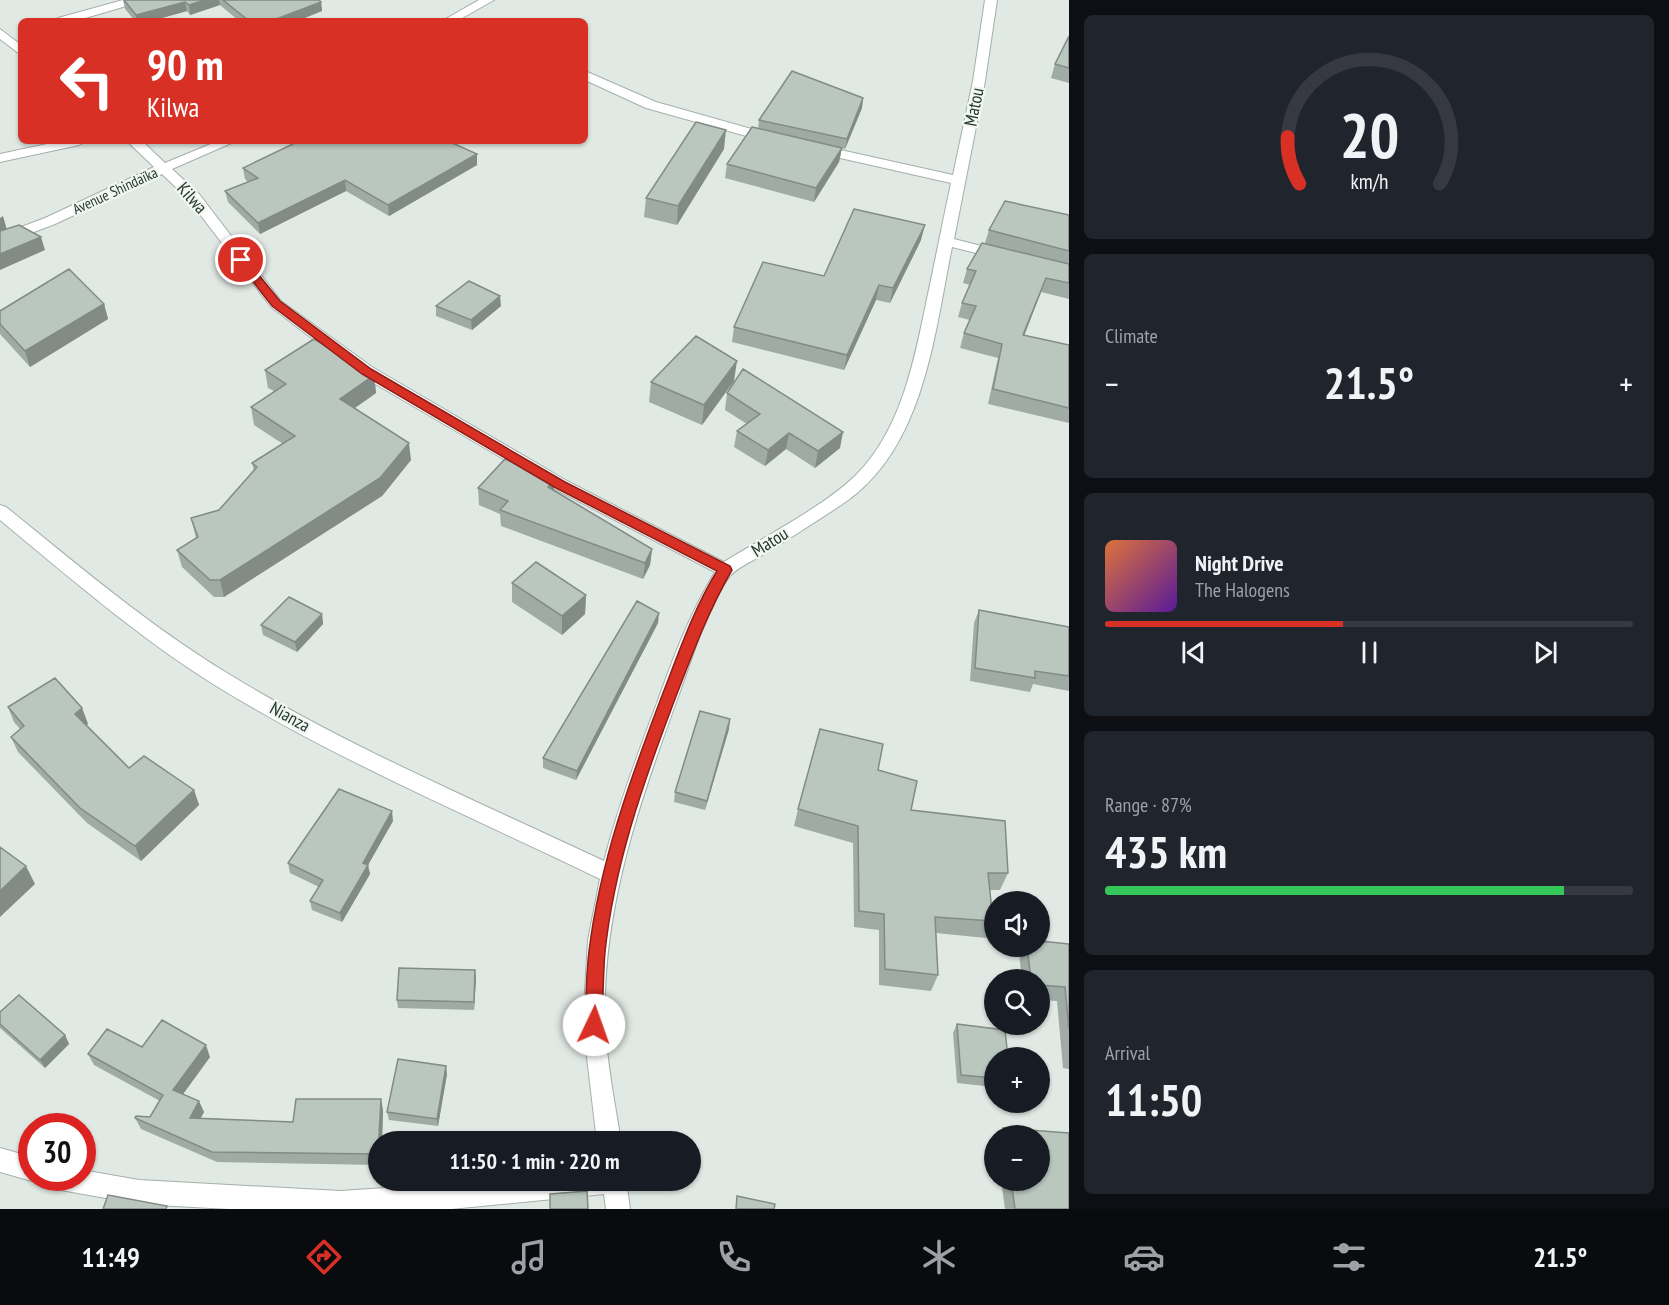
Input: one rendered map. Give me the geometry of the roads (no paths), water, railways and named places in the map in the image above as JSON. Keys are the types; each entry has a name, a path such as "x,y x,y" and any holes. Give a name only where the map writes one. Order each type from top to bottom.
{"street":[{"path":"73,18 136,0"},
{"path":"460,18 488,0"},
{"name":"Matou","path":"608,1131 594,1025 597,952 611,874 638,777 687,651 714,587 725,570 838,499 863,478 882,454 899,424 921,363 960,181 979,81 991,0"},
{"path":"2,35 18,32"},
{"path":"2,35 18,48"},
{"path":"588,76 651,105 707,122 960,181"},
{"path":"0,158 65,144"},
{"name":"Kilwa","path":"137,144 194,197 276,304 349,359 561,485 725,570"},
{"name":"Avenue Shindaïka","path":"0,240 50,221 222,144"},
{"path":"947,242 1014,259"},
{"name":"Nianza","path":"0,511 138,622 220,678 329,738 611,874"},
{"path":"0,1160 18,1165"},
{"path":"96,1184 139,1192 340,1203 523,1191"},
{"path":"615,1191 618,1209"}]}
